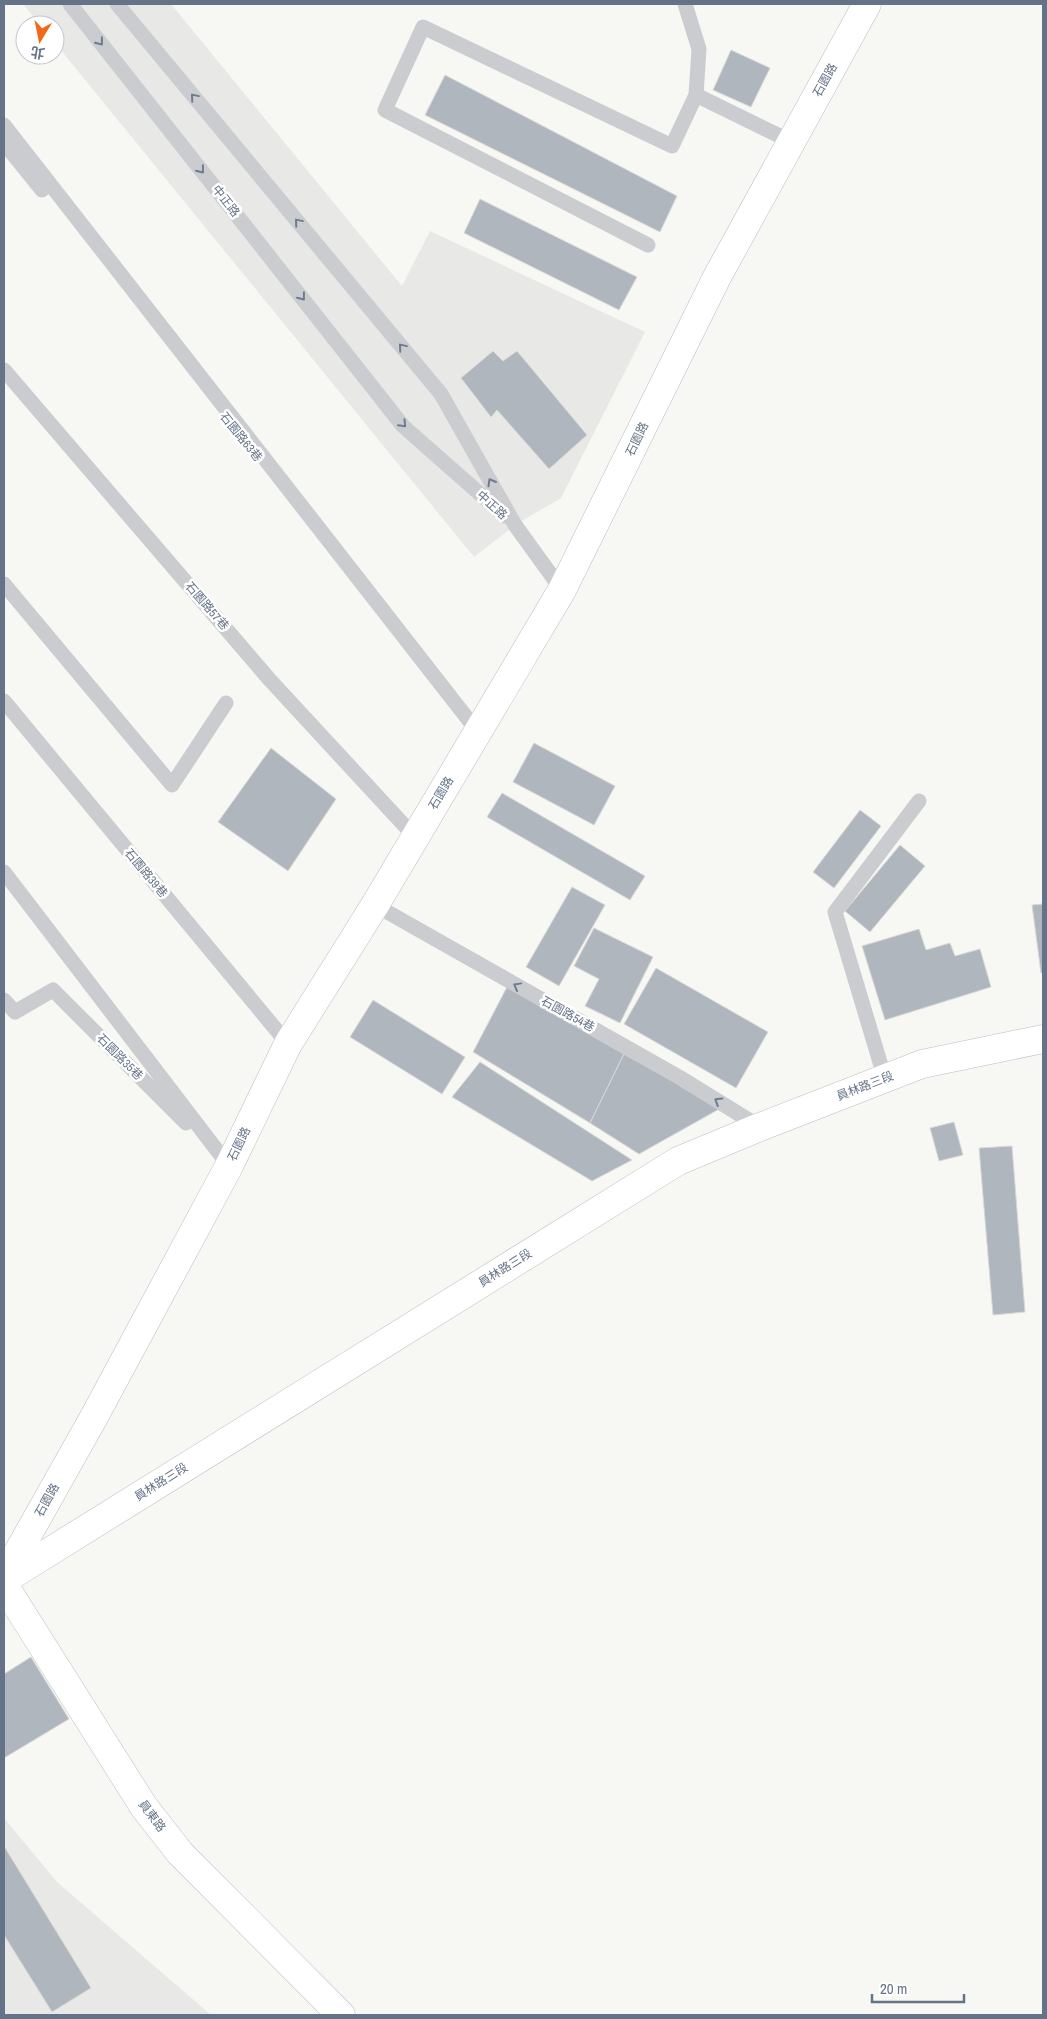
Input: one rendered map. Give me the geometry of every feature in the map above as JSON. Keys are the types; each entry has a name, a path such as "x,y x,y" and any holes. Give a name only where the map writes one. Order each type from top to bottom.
{"main road":[{"name":"石園路","path":"4,1578 229,1166 288,1044 375,905 562,590 717,277 867,4"},
{"name":"員林路三段","path":"4,1578 678,1161 760,1126 922,1064 1043,1040"},
{"name":"員東路","path":"4,1585 144,1807 180,1853 341,2015"}],"lane":[{"name":"中正路","path":"70,4 403,426 515,525"},
{"name":"中正路","path":"117,4 440,394 515,525"},
{"path":"648,245 385,110 423,27 672,146 696,94 699,48 685,4"},
{"path":"696,94 790,142"},
{"path":"4,124 478,732"},
{"name":"石園路63巷","path":"4,143 478,732"},
{"name":"石園路57巷","path":"4,370 269,679 415,837"},
{"path":"515,525 562,590"},
{"path":"4,584 172,785 226,703"},
{"name":"石園路39巷","path":"4,702 288,1044"},
{"path":"885,1079 834,912 919,801"},
{"path":"4,872 229,1166"},
{"name":"石園路54巷","path":"375,905 679,1077 760,1126"},
{"name":"石園路35巷","path":"4,1000 15,1012 53,990 229,1166"}],"shaded area":[{"path":"23,4 171,4 402,286 430,231 645,332 561,498 515,525 474,557 65,55 65,15 32,15"},
{"path":"4,1818 57,1882 211,2015 4,2015"}],"building":[{"path":"731,50 770,68 751,107 713,90"},
{"path":"445,75 677,196 660,232 425,115"},
{"path":"480,199 637,277 619,310 464,233"},
{"path":"493,351 503,361 517,351 587,435 549,469 497,410 491,417 461,378"},
{"path":"534,743 615,786 594,825 513,782"},
{"path":"271,748 336,799 288,871 218,822"},
{"path":"502,793 645,876 630,900 487,817"},
{"path":"860,810 881,826 834,888 813,872"},
{"path":"900,845 925,866 870,932 845,911"},
{"path":"572,887 605,905 559,986 526,967"},
{"path":"1043,904 1043,973 1041,973 1032,905"},
{"path":"594,928 653,957 620,1023 585,1006 599,979 574,966"},
{"path":"919,929 926,950 950,943 955,956 980,949 991,987 885,1020 862,946"},
{"path":"656,968 768,1032 736,1088 624,1024"},
{"path":"507,987 624,1054 590,1123 473,1052"},
{"path":"373,1000 465,1057 442,1094 350,1037"},
{"path":"624,1054 721,1108 639,1154 590,1123"},
{"path":"480,1062 632,1160 592,1181 452,1097"},
{"path":"954,1122 963,1155 939,1161 930,1128"},
{"path":"1012,1146 1025,1312 993,1315 979,1148"},
{"path":"31,1657 69,1719 4,1758 4,1674"},
{"path":"4,1846 91,1988 52,2012 4,1935"}]}
